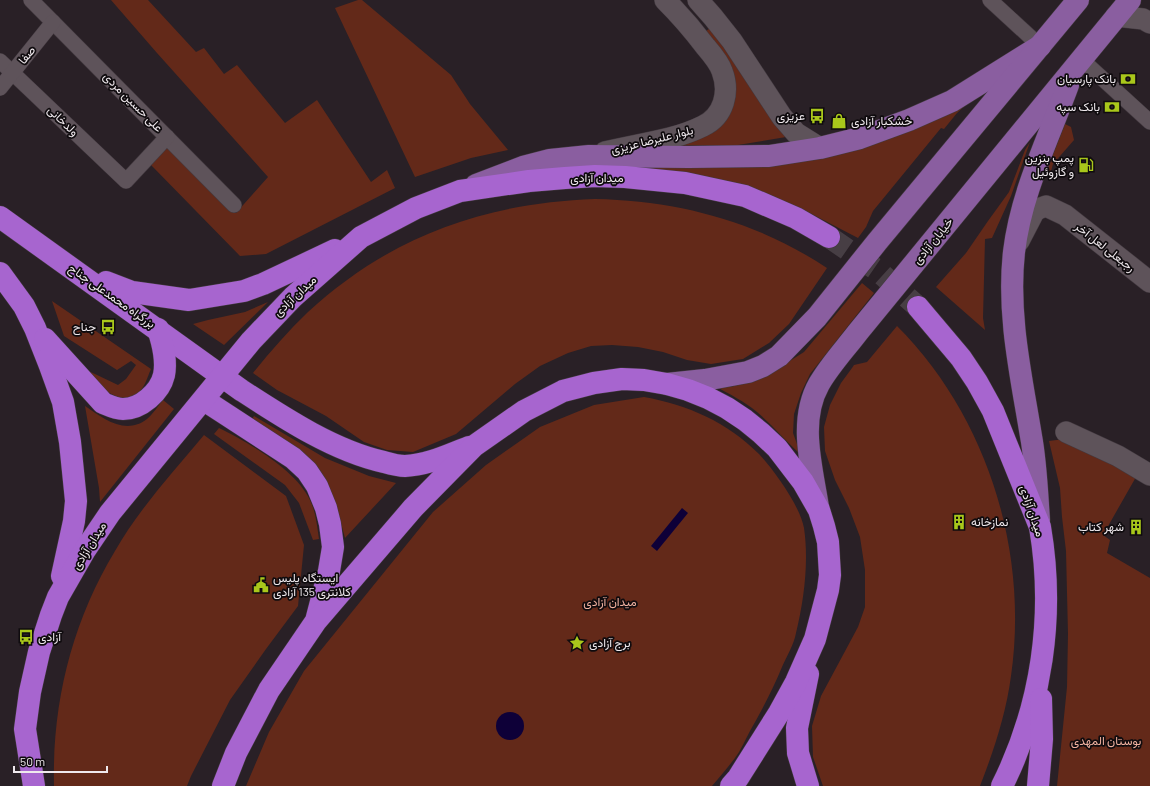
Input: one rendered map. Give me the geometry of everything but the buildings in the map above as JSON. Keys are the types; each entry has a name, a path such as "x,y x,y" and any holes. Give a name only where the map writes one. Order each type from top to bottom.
{"highway":[{"name":"میدان آزادی","path":"34,786 25,729 30,692 39,652 58,597 85,550 110,513 204,400 222,376 272,318 315,277 361,237 416,208 460,191 529,181 587,177 625,177 685,184 745,196 796,218 829,237"},
{"name":"بزرگراه محمدعلی جناح","path":"0,217 267,407 321,438 369,459 403,466 426,464 474,446"},
{"path":"78,272 132,292 190,300 244,290 263,284 361,237"},
{"path":"0,273 24,306 35,328 63,402 70,442 76,501 74,521 58,597"},
{"name":"میدان آزادی","path":"918,307 961,358 977,382 993,411 1040,527 1046,590 1046,621 1040,673 1032,710 1012,767 1002,786"},
{"path":"35,328 102,403 114,408 125,409 138,405 150,397 160,386 165,367 164,351 158,329"},
{"path":"223,786 236,753 269,690 287,662 316,621 413,508 474,446 524,411 563,391 594,383 622,379 644,380 688,390 708,398 739,416 777,448 799,476 819,510 828,542 830,575 828,590 815,639 797,728 798,753 808,786"},
{"path":"204,400 293,458 306,471 317,486 326,508 333,547 329,571 316,621"},
{"path":"731,786 738,778 779,713 796,682 815,639"},
{"path":"1038,786 1042,739 1040,673"},
{"path":"19,786 25,729"}],"main road":[{"name":"بلوار علیرضا عزیزی","path":"589,156 687,133 704,126 717,115 723,107 726,96 725,81 722,70 694,31 665,0"},
{"path":"698,0 732,41 782,117 796,133 820,148"},
{"path":"667,384 712,379 748,372 763,366 779,356 817,317 877,242 1078,0"},
{"path":"1123,8 1150,23"},
{"name":"خیابان آزادی","path":"819,510 808,435 809,413 819,384 828,370 858,332 1123,8"},
{"path":"694,31 713,17"},
{"path":"460,191 523,167 550,160 589,156 769,156 820,148 860,138 952,102 1040,46"},
{"path":"1040,527 1036,467 1015,341 1012,299 1014,250 1032,176 1078,63"},
{"name":"رجبعلی لعل آخر","path":"1014,250 1030,220 1038,209 1046,206 1060,212 1150,282"},
{"path":"1066,432 1118,456 1150,475"}],"street":[{"name":"علی حسین مردی","path":"31,0 234,205"},
{"path":"990,0 1040,46"},
{"name":"صفا","path":"0,88 53,22"},
{"name":"ولدخانی","path":"0,61 126,181 167,137"},
{"path":"1078,63 1150,122"}],"green space":[{"path":"111,0 148,0 196,52 204,48 224,74 237,65 285,123 317,100 371,182 387,170 395,188 266,254 240,256 151,165 167,147 236,213 268,177"},
{"path":"362,0 451,75 470,104 508,150 471,158 415,177 335,8"},
{"path":"710,28 786,137 738,145 657,146 723,120 705,32"},
{"path":"990,83 957,113 944,129 941,128 873,211 866,227 858,238 806,211 587,161 781,164"},
{"path":"1065,124 1071,127 1074,140 1053,164 1050,175 1047,170"},
{"path":"1030,142 1011,196 992,238 985,239 983,318 985,330 936,287 966,253 1009,192 1025,150"},
{"path":"595,199 657,204 687,209 716,217 745,226 773,238 827,268 789,324 769,343 743,359 711,364 687,360 663,352 638,347 612,345 591,346 568,353 540,366 515,384 456,434 413,452 387,450 364,442 326,416 277,390 253,373 293,327 340,285 372,263 406,244 441,228 477,216 554,202"},
{"path":"862,283 874,293 810,374 801,393 794,414 793,433 801,455 757,412 742,401 715,386 730,387 754,381 804,352"},
{"path":"52,301 151,369 144,385 138,393 130,397 122,398 113,395 95,383 74,364 118,385 126,379 136,365 131,361 117,370 64,336"},
{"path":"268,302 224,345 193,324 245,312"},
{"path":"897,326 928,362 955,401 977,443 994,488 1007,534 1013,581 1015,629 1011,676 999,732 980,786 823,786 813,757 812,726 821,696 858,627 865,607 865,570 860,537 849,508 835,480 825,451 824,427 830,405 841,383 854,365 867,362"},
{"name":"میدان آزادی","path":"644,397 660,400 706,416 734,433 747,443 765,461 786,489 802,519 804,528 806,554 805,581 794,641 771,691 739,752 712,786 246,786 269,732 304,671 433,512 486,465 540,427 594,405"},
{"path":"163,400 174,409 100,502 85,406 107,420 122,426 131,426 139,424 147,419"},
{"path":"254,416 325,458 369,476 396,483 345,538 335,501 252,419"},
{"path":"219,428 257,449 294,478 303,489 314,509 319,539 313,540 299,503 285,485 214,434"},
{"path":"204,435 286,496 304,545 298,606 230,700 187,786 54,786 54,755 61,694 76,635 87,606 100,578 124,535 157,491"},
{"name":"بوستان المهدی","path":"1064,439 1136,477 1103,535 1110,540 1107,553 1150,578 1150,786 1057,786 1067,687 1068,634 1066,551 1060,488 1049,441"}],"shaded area":[{"path":"682,508 688,513 657,551 651,546"},
{"path":"510,712 520,716 524,726 520,736 510,740 500,736 496,726 500,716"}],"tunnel":[{"path":"829,237 877,270 918,307"}],"place":[{"name":"بانک پارسیان","path":"1128,79"},
{"name":"بانک سپه","path":"1112,107"},
{"name":"عزیزی","path":"817,116"},
{"name":"خشکبار آزادی","path":"839,121"},
{"name":"پمپ بنزین و گازوئیل","path":"1086,165"},
{"name":"جناح","path":"108,327"},
{"name":"نمازخانه","path":"959,522"},
{"name":"شهر کتاب","path":"1136,527"},
{"name":"ایستگاه پلیس کلانتری 135 آزادی","path":"261,585"},
{"name":"آزادی","path":"26,637"},
{"name":"برج آزادی","path":"577,643"}]}
